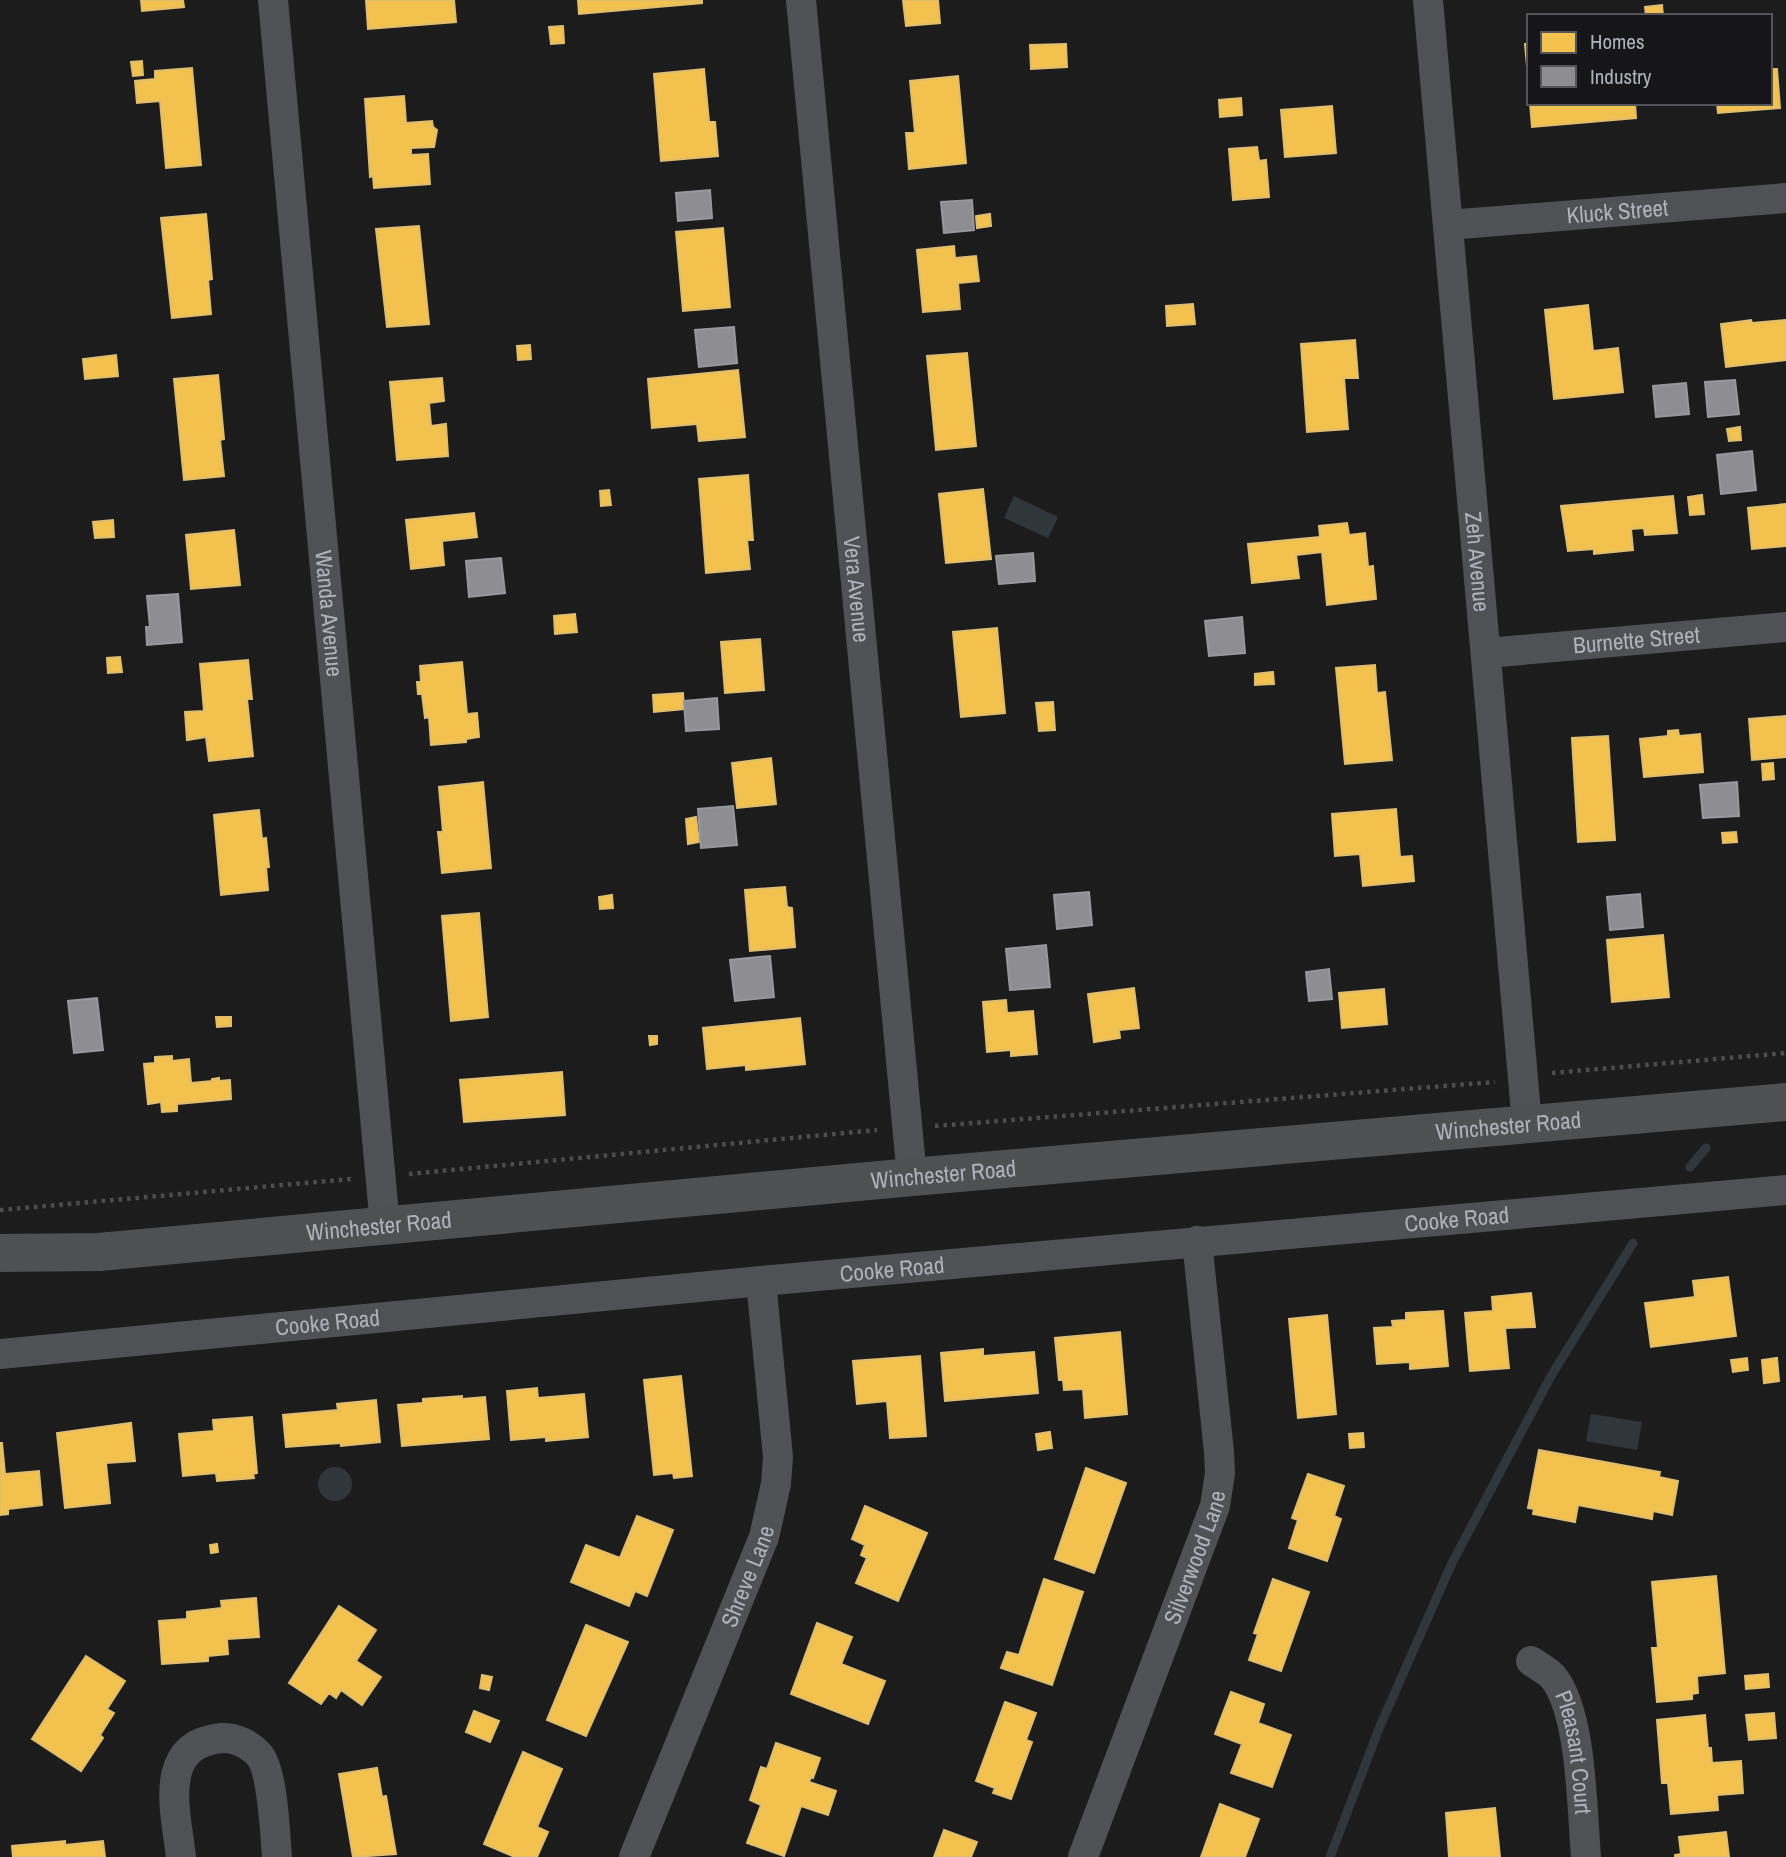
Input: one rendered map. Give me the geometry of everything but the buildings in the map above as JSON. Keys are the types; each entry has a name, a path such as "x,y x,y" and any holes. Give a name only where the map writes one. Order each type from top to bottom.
{"main road":[{"name":"Winchester Road","path":"0,1253 99,1252 912,1177 1786,1102"},
{"name":"Winchester Road","path":"0,1271 99,1252"}],"street":[{"name":"Wanda Avenue","path":"273,0 385,1226"},
{"name":"Vera Avenue","path":"801,0 912,1177"},
{"name":"Zeh Avenue","path":"1428,0 1527,1124"},
{"name":"Kluck Street","path":"1448,225 1786,198"},
{"name":"Burnette Street","path":"1486,653 1786,628"},
{"name":"Cooke Road","path":"0,1354 761,1281 1786,1190"},
{"name":"Silverwood Lane","path":"1083,1857 1215,1506 1220,1474 1219,1452 1198,1241"},
{"name":"Shreve Lane","path":"634,1857 764,1537 771,1511 776,1484 777,1429 761,1281"},
{"name":"Pleasant Court","path":"1531,1661 1552,1676 1566,1700 1574,1725 1586,1857"},
{"path":"181,1857 173,1788 177,1770 184,1755 197,1744 228,1738 244,1743 260,1756 268,1773 277,1857"}],"shaded area":[{"path":"1014,496 1058,517 1048,538 1004,518"},
{"path":"1591,1414 1642,1422 1637,1450 1586,1441"},
{"path":"335,1467 347,1472 352,1484 347,1496 335,1501 323,1496 318,1484 323,1472"}],"waterway":[{"path":"1690,1167 1706,1148"},
{"path":"1330,1857 1380,1726 1452,1563 1551,1376 1633,1243"}]}
